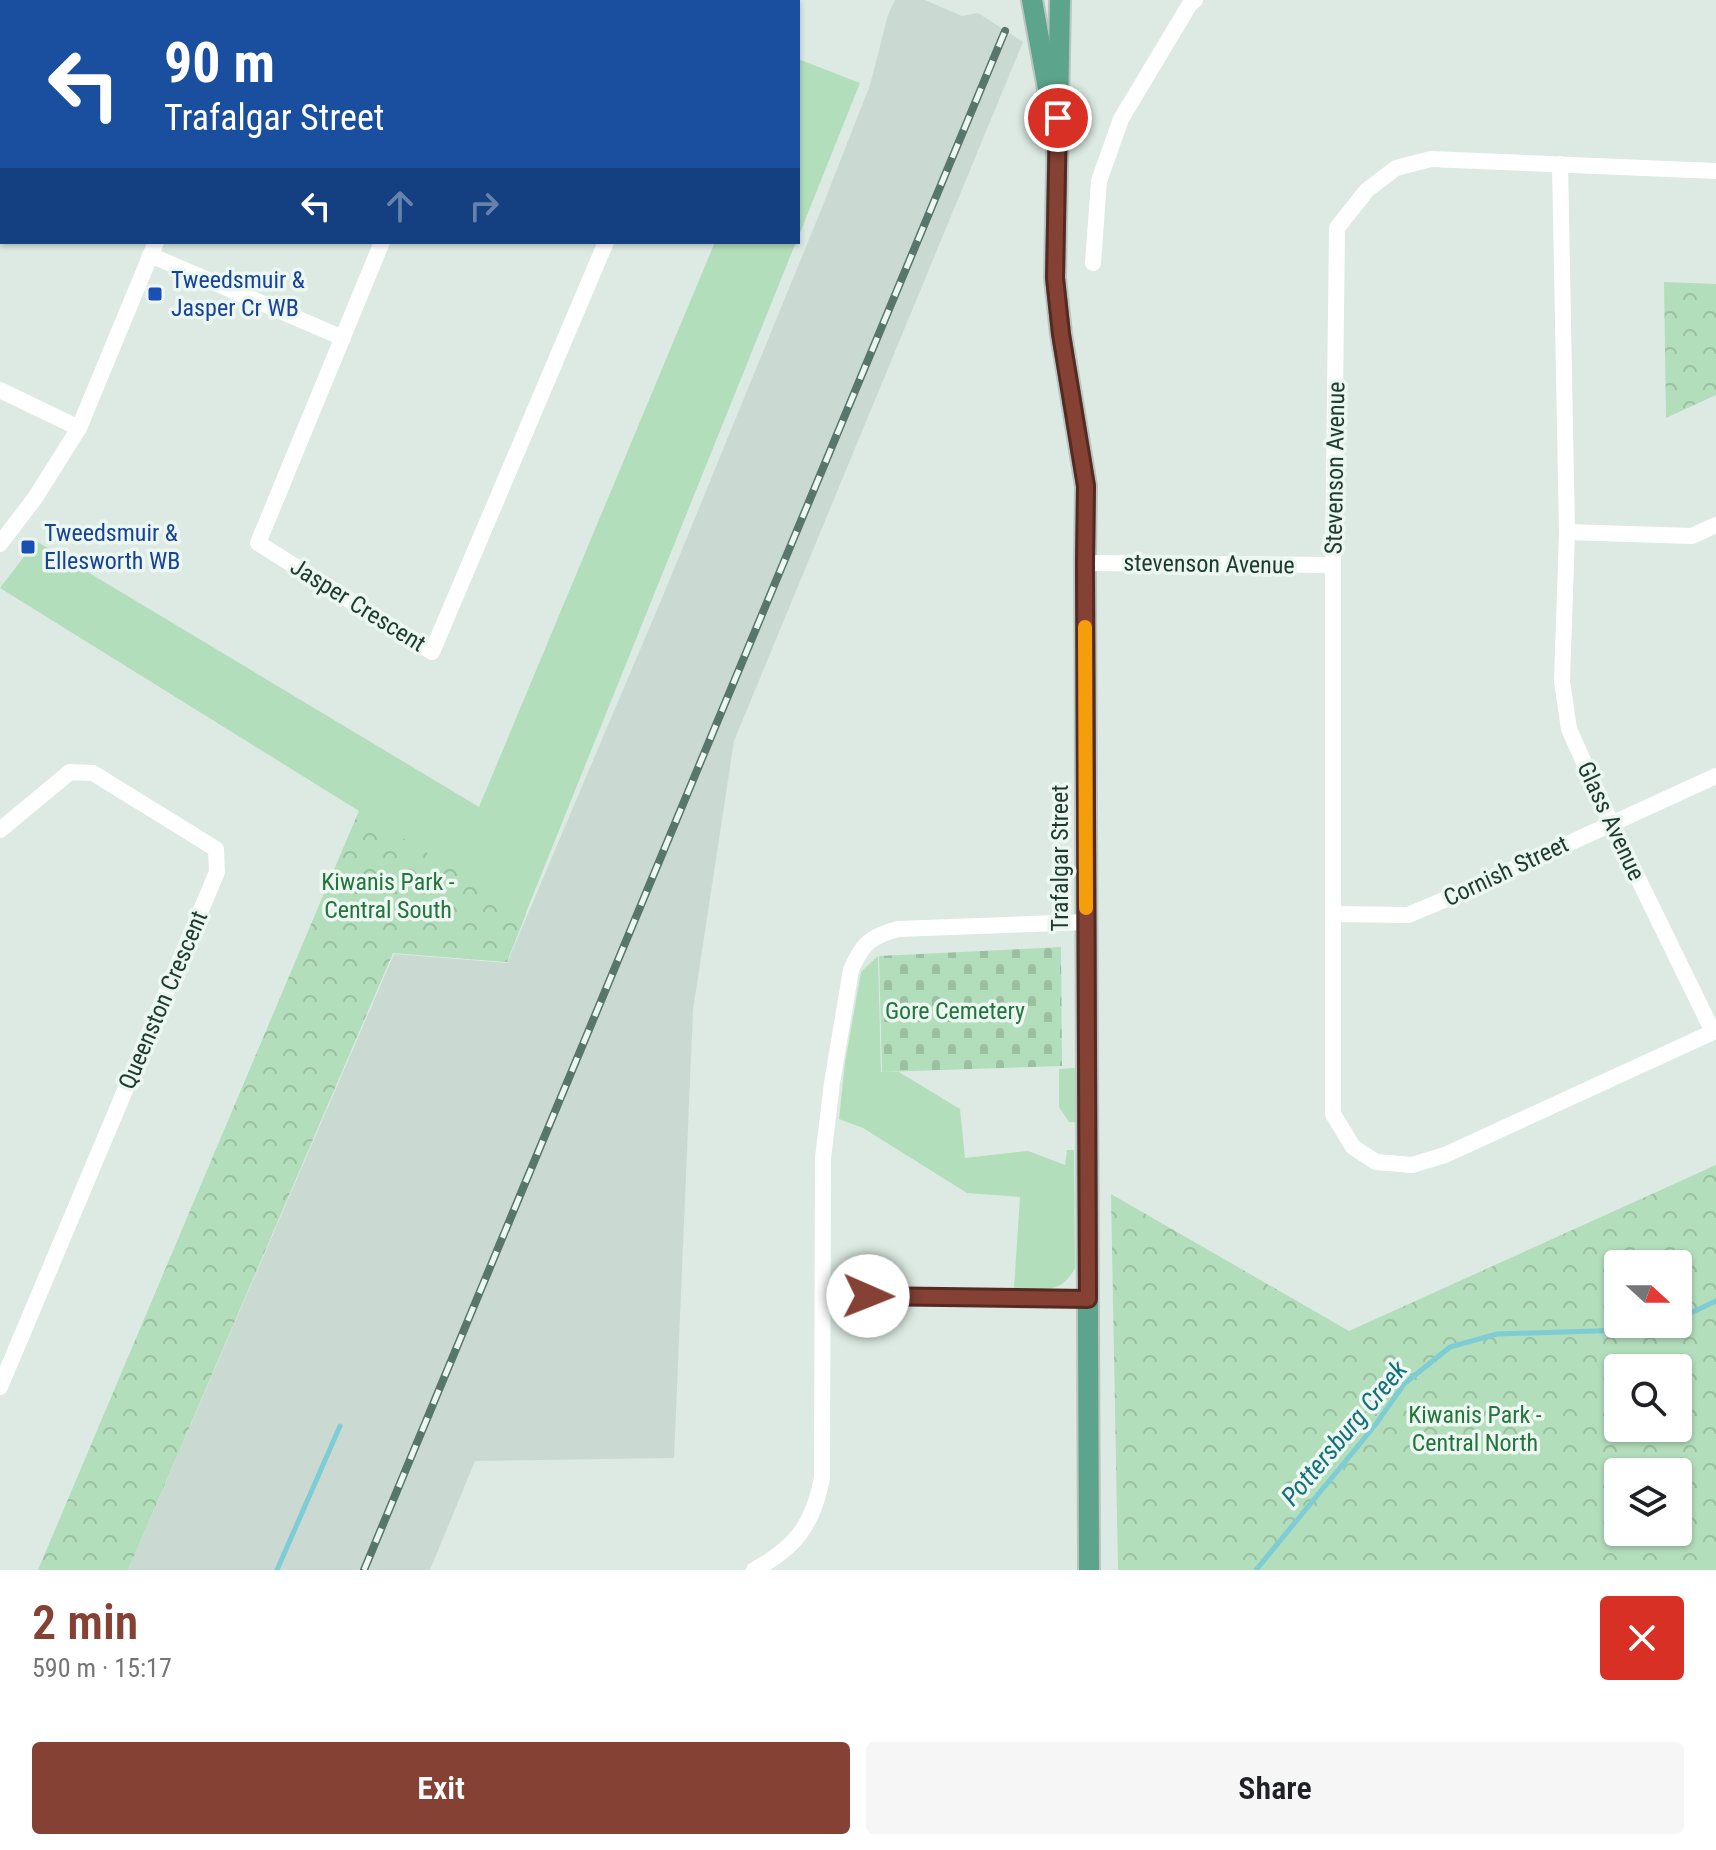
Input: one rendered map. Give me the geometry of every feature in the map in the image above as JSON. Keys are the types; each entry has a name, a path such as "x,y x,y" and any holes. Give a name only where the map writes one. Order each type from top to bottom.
{"main road":[{"name":"Trafalgar Street","path":"1032,0 1058,148"},
{"name":"Trafalgar Street","path":"1060,0 1055,278 1086,486 1089,1570"}],"street":[{"path":"1093,263 1099,181 1121,119 1164,43 1195,0"},
{"name":"Stevenson Avenue","path":"1333,1114 1333,565 1337,228 1367,190 1396,168 1431,159 1716,171"},
{"name":"Glass Avenue","path":"1333,1114 1353,1147 1376,1162 1412,1165 1445,1155 1713,1032 1611,823 1569,729 1562,681 1567,532 1560,164"},
{"name":"Jasper Crescent","path":"381,244 258,543 432,652 605,244"},
{"path":"0,544 35,498 79,428 153,249 343,338"},
{"path":"0,390 79,428"},
{"path":"1567,532 1692,536 1716,525"},
{"name":"stevenson Avenue","path":"1085,563 1333,565"},
{"name":"Queenston Crescent","path":"0,830 70,772 93,773 216,849 217,872 0,1387"},
{"name":"Cornish Street","path":"1334,914 1408,915 1716,776"},
{"path":"754,1570 776,1558 797,1539 819,1497 822,1478 823,1158 851,970 859,952 880,934 898,929 1086,922"},
{"path":"824,1295 1088,1299"}],"shaded area":[{"path":"895,0 925,0 962,16 978,13 1023,42 734,741 693,1010 674,1458 475,1461 430,1570 128,1570 394,954 507,963 665,591 819,215 870,85 888,15"}],"green space":[{"path":"800,60 860,83 800,233"},
{"path":"714,244 795,244 506,962 392,952 39,1570 359,811 0,588 36,541 479,807"},
{"path":"1664,282 1716,284 1716,395 1666,418"},
{"name":"Kiwanis Park - Central South","path":"359,811 526,914 507,962 393,953 128,1570 38,1570"},
{"name":"Gore Cemetery","path":"1061,947 1062,1066 882,1072 879,956"},
{"path":"878,956 881,1072 899,1072 960,1109 965,1158 1028,1151 1065,1165 1067,1150 1074,1150 1075,1268 1056,1287 1014,1288 1020,1197 967,1193 863,1128 839,1119 861,972"},
{"path":"1075,1068 1076,1122 1069,1122 1059,1107 1059,1069"},
{"name":"Kiwanis Park - Central North","path":"1716,1165 1716,1570 1118,1570 1111,1194 1349,1331"}],"waterway":[{"name":"Pottersburg Creek","path":"1692,1312 1716,1301"},
{"name":"Pottersburg Creek","path":"1256,1570 1376,1424 1404,1384 1450,1347 1497,1334 1604,1331"},
{"path":"277,1570 340,1426"}],"railway":[{"path":"364,1570 1005,31"}],"slow traffic":[{"path":"1085,627 1086,908"}],"place":[{"name":"Tweedsmuir & Jasper Cr WB","path":"155,294"},
{"name":"Tweedsmuir & Ellesworth WB","path":"28,547"}],"route":[{"path":"868,1296 1088,1299 1086,486 1055,278 1058,118"}]}
